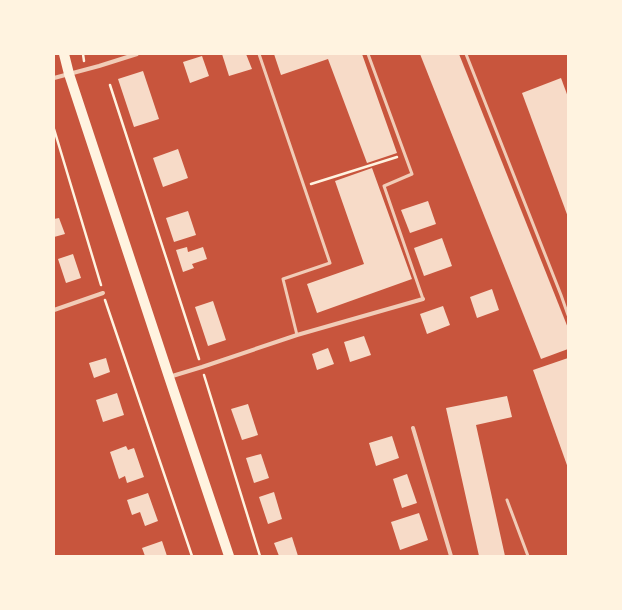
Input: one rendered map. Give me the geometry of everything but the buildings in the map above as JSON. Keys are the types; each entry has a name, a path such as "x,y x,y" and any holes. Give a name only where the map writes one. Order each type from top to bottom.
{"main road":[{"path":"64,54 229,556"}],"street":[{"path":"54,78 137,54"},
{"path":"54,310 103,293"},
{"path":"169,377 202,368 297,335 423,299"},
{"path":"413,428 451,556"}],"lane":[{"path":"260,54 330,263 283,279 297,335"},
{"path":"368,54 412,174 384,186 423,299"},
{"path":"466,54 568,315"},
{"path":"507,500 528,556"}],"path":[{"path":"110,85 202,368 260,556"},
{"path":"54,129 103,293 192,556"},
{"path":"304,186 405,154"}]}
